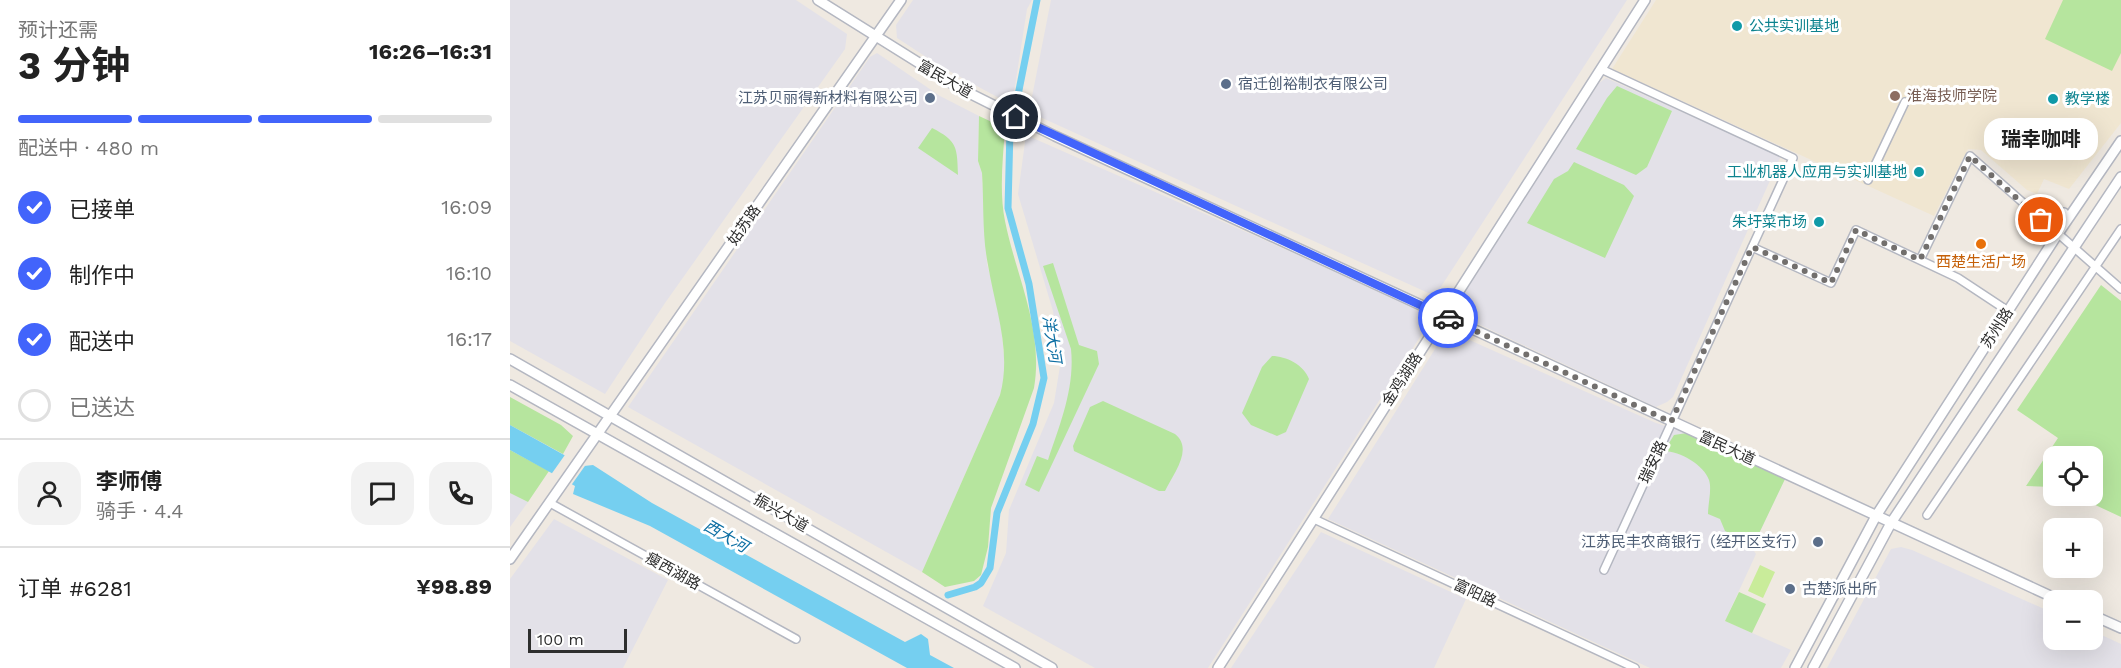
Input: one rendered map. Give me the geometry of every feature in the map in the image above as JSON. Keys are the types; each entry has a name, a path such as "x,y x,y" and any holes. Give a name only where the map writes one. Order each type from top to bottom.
{"street":[{"name":"富民大道","path":"819,0 875,38 959,88 1054,136 2043,593"},
{"name":"姑苏路","path":"553,499 902,0"},
{"name":"金鸡湖路","path":"1218,668 1645,0"},
{"name":"瑞安路","path":"1601,69 1793,158 1604,570"},
{"path":"1868,180 1905,102"},
{"path":"2041,220 2052,224 2059,220 2098,165 2121,141"},
{"name":"苏州路","path":"1795,668 1876,516 2057,235 2121,141"},
{"path":"1920,260 1970,156 2121,289"},
{"name":"苏州路","path":"1813,668 1891,523 2121,177"},
{"path":"1927,515 2121,229"},
{"path":"1752,247 1831,283 1856,230 1958,278 2008,311"},
{"name":"振兴大道","path":"510,359 1052,668"},
{"name":"振兴大道","path":"510,385 1015,668"},
{"path":"510,560 553,499"},
{"name":"瘦西湖路","path":"553,499 796,639"},
{"name":"富阳路","path":"1314,519 1635,668"},
{"path":"2103,620 2121,628"}],"shaded area":[{"path":"510,0 796,0 847,34 845,49 665,303 605,394 510,341"},
{"path":"913,0 1032,0 1027,9 1012,105 940,66 897,38 896,25"},
{"path":"1051,0 1627,0 1435,296 1029,112"},
{"name":"淮海技师学院","path":"1656,0 2121,0 2121,123 2069,189 2044,179 2037,194 2027,190 1981,150 1968,149 1934,216 1612,69"},
{"path":"877,53 940,96 979,116 978,161 982,173 987,264 999,308 1006,374 1000,395 922,572 628,407 870,57"},
{"path":"1606,78 1781,156 1673,397 1656,407 1457,314 1459,301 1599,83"},
{"path":"1026,135 1434,315 1208,668 1095,668 983,606 1006,553 1009,510 1054,403 1061,360 1053,311 1018,194"},
{"path":"1447,330 1656,423 1687,433 1785,479 1752,548 1756,554 1725,621 1791,650 1781,668 1650,668 1328,519"},
{"path":"510,454 520,498 528,502 510,527"},
{"path":"554,519 668,580 623,668 510,668 510,579"},
{"path":"1321,532 1466,599 1434,668 1231,668"},
{"path":"1901,547 1912,550 2043,609 2043,650 2103,650 2103,636 2121,644 2121,668 1827,668 1891,549"}],"green space":[{"path":"2063,0 2121,0 2121,53 2112,71 2045,39"},
{"path":"1617,86 1672,111 1647,167 1636,175 1576,149 1607,98"},
{"path":"979,116 1005,128 1002,174 1003,210 1032,324 1036,366 1034,388 991,508 988,547 981,575 974,581 945,587 922,572 1000,395 1003,379 1001,330 985,242 982,173 978,161"},
{"path":"932,128 947,137 954,146 958,175 918,148"},
{"path":"1574,162 1624,185 1634,196 1605,258 1527,223 1554,179 1568,171"},
{"path":"1053,263 1079,345 1097,351 1099,364 1039,492 1025,485 1037,456 1048,460 1066,406 1072,363 1071,349 1043,266"},
{"path":"2101,285 2121,301 2121,517 2098,506 2103,506 2103,446 2053,446 2058,438 2017,410"},
{"path":"1272,356 1294,362 1307,374 1309,379 1286,432 1277,436 1251,425 1242,413 1262,367"},
{"path":"510,397 561,425 573,436 563,454 510,425"},
{"path":"1103,401 1175,434 1180,440 1183,447 1180,462 1165,491 1159,491 1074,451 1073,446 1090,407"},
{"path":"1687,433 1785,479 1754,544 1725,531 1720,519 1708,514 1710,484 1702,469 1684,456 1664,451 1674,435"},
{"path":"510,450 549,471 528,502 510,493"},
{"path":"2043,460 2043,487 2026,486"},
{"path":"1760,565 1775,572 1763,598 1748,591"},
{"path":"1739,592 1766,604 1752,633 1725,621"}],"water":[{"path":"510,425 584,466 593,465 652,503 905,642 921,634 928,639 930,655 954,668 907,668 650,526 573,494 575,486 510,450"}],"pier":[{"path":"567,452 587,463 570,487 550,476"}],"waterway":[{"name":"洋大河","path":"1017,100 1037,0"},
{"name":"洋大河","path":"948,595 975,587 981,583 990,568 997,513 1033,424 1044,378 1029,284 1008,208 1010,129"}],"way so far":[{"path":"1448,318 1671,422 1752,247 1831,283 1856,230 1920,260 1970,156 2041,220"}],"place":[{"name":"公共实训基地","path":"1737,26"},
{"name":"宿迁创裕制衣有限公司","path":"1226,84"},
{"name":"淮海技师学院","path":"1895,96"},
{"name":"江苏贝丽得新材料有限公司","path":"930,98"},
{"name":"教学楼","path":"2053,99"},
{"name":"工业机器人应用与实训基地","path":"1919,172"},
{"name":"瑞幸咖啡","path":"2041,220"},
{"name":"朱圩菜市场","path":"1819,222"},
{"name":"西楚生活广场","path":"1981,244"},
{"name":"江苏民丰农商银行（经开区支行）","path":"1818,542"},
{"name":"古楚派出所","path":"1790,589"}],"route":[{"path":"1016,117 1448,318"}],"water label":[{"name":"西大河","path":"726,536"}]}
